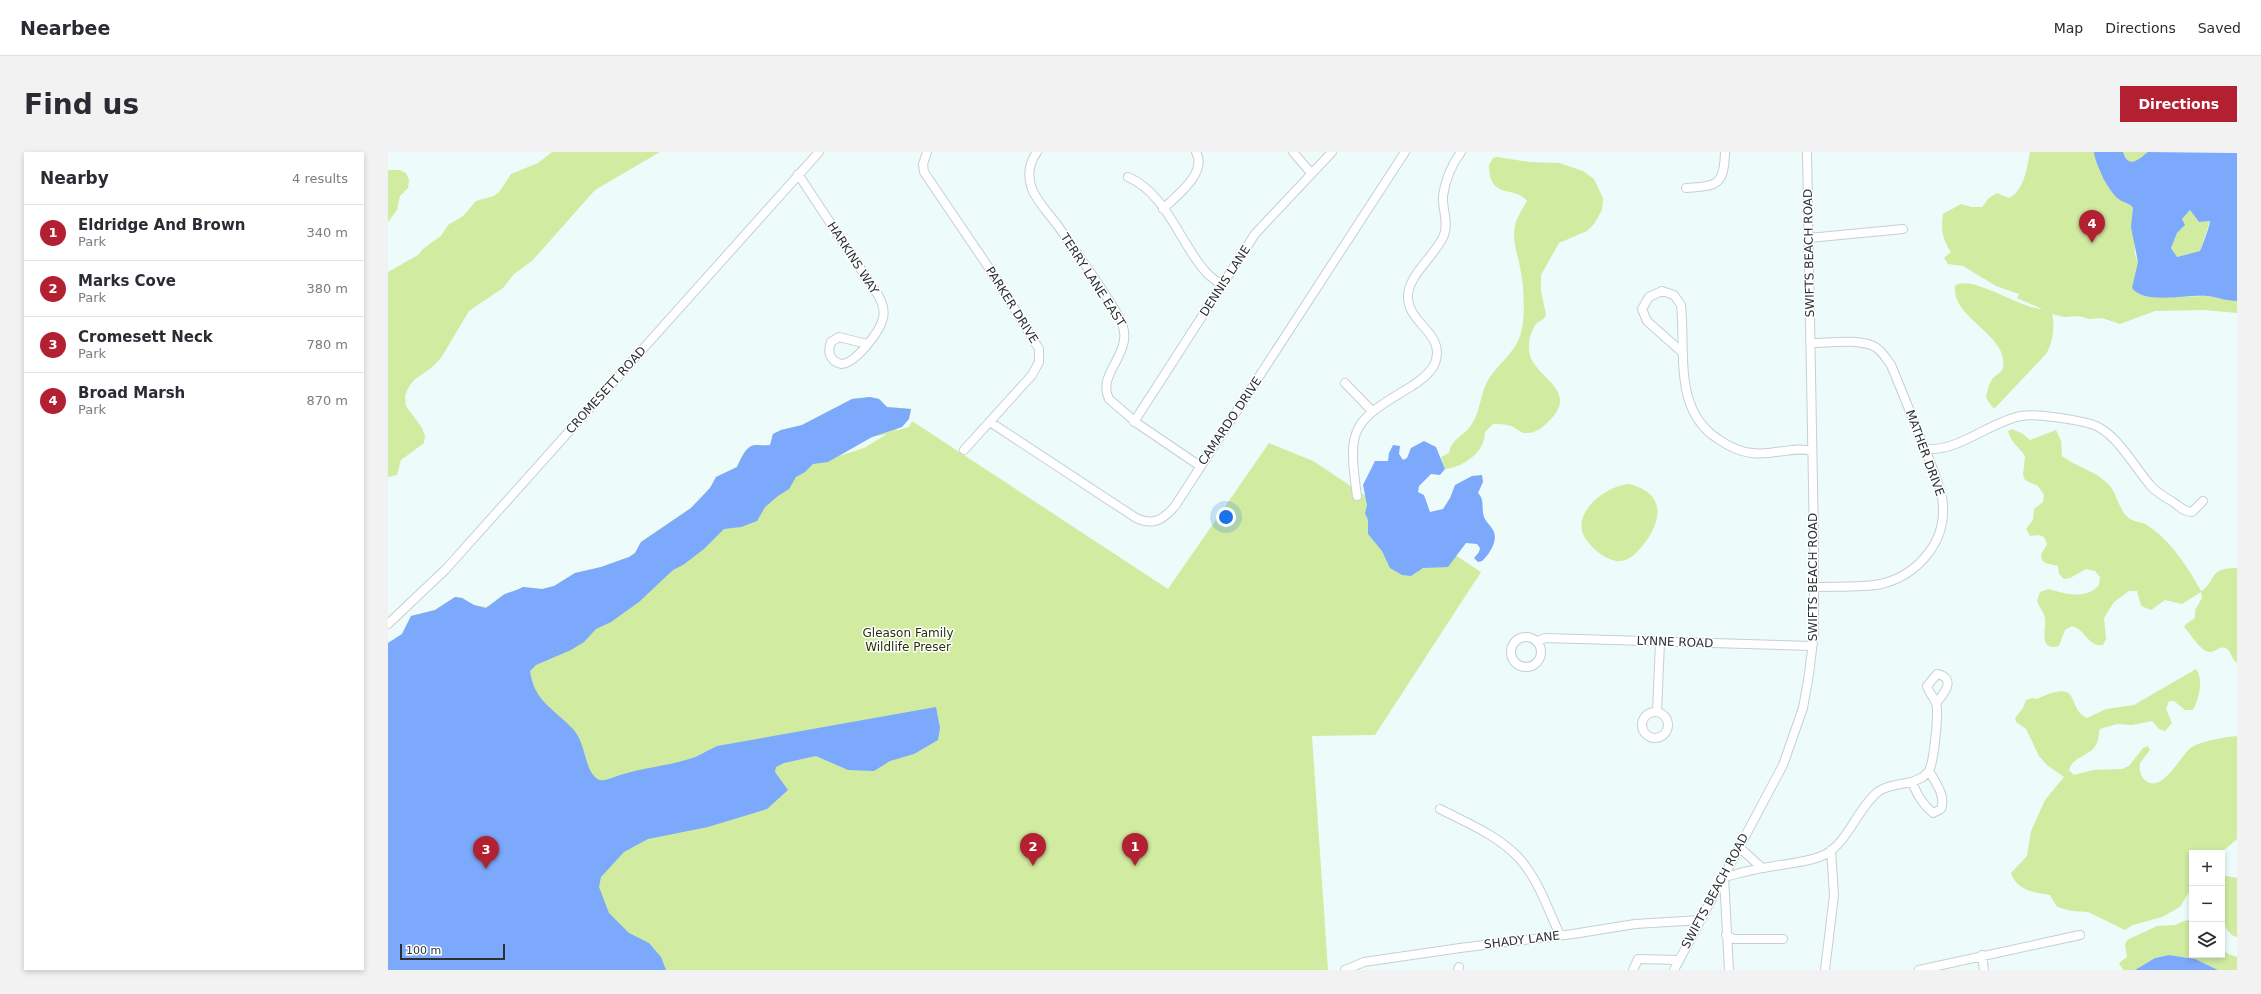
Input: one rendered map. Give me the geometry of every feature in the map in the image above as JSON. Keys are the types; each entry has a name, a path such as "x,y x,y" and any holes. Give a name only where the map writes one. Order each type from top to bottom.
{"street":[{"name":"CROMESETT ROAD","path":"388,624 451,564 819,152"},
{"name":"PARKER DRIVE","path":"927,152 923,164 924,172 993,274 1039,349 1038,362 1032,375 964,450"},
{"name":"TERRY LANE EAST","path":"1038,152 1029,167 1032,189 1095,281 1126,331 1124,344 1108,380 1107,395 1113,404 1134,422 1200,466"},
{"path":"1163,209 1196,174 1199,161 1196,152"},
{"path":"1293,152 1311,173"},
{"name":"DENNIS LANE","path":"1134,422 1255,234 1332,152"},
{"name":"CAMARDO DRIVE","path":"990,422 1144,522 1155,522 1166,516 1175,506 1405,152"},
{"path":"1357,496 1352,459 1353,441 1358,428 1372,411 1420,380 1435,364 1437,350 1436,344 1432,335 1412,313 1408,296 1412,282 1443,236 1446,216 1443,197 1448,177 1461,152"},
{"path":"1686,188 1710,186 1719,180 1724,171 1725,152"},
{"name":"SWIFTS BEACH ROAD","path":"1674,970 1783,765 1796,732 1803,708 1812,646 1814,586 1807,152"},
{"name":"HARKINS WAY","path":"798,174 882,303 884,311 881,324 867,344 854,360 846,364 836,363 832,360 828,351 831,342 839,337 867,344"},
{"path":"1128,177 1145,186 1163,209 1205,271 1222,285"},
{"path":"1808,238 1903,229"},
{"path":"1684,353 1647,320 1642,309 1649,297 1662,291 1674,295 1681,305 1684,353 1686,392 1695,418 1710,434 1730,447 1752,453 1799,448 1812,451"},
{"name":"MATHER DRIVE","path":"1810,343 1859,343 1871,345 1882,353 1891,365 1925,449 1941,493 1944,510 1941,530 1932,550 1916,566 1899,578 1880,584 1814,586"},
{"path":"1345,383 1372,411"},
{"path":"1925,449 1939,449 1950,446 2003,422 2024,415 2085,422 2095,425 2107,434 2122,448 2155,490 2181,508 2192,512 2203,501"},
{"name":"LYNNE ROAD","path":"1538,641 1545,638 1812,646"},
{"path":"1657,712 1660,642"},
{"path":"1729,970 1724,876 1790,864 1826,854 1831,850 1879,791 1912,782 1923,777 1929,771 1933,763 1938,711 1936,703"},
{"path":"1912,782 1922,803 1933,813 1938,812 1943,803 1942,796 1929,771"},
{"path":"1440,809 1488,834 1519,858 1533,878 1560,935"},
{"path":"1739,847 1762,868"},
{"path":"1825,970 1834,895 1831,850"},
{"name":"SHADY LANE","path":"1345,970 1364,962 1397,957 1636,924 1700,920"},
{"path":"1726,935 1734,939 1783,939"},
{"path":"1919,970 1982,955 2080,935"},
{"path":"1982,955 1984,970"},
{"path":"1633,970 1638,959 1679,960"}],"green space":[{"path":"552,152 660,152 595,190 532,261 514,274 503,288 469,311 441,358 431,368 414,380 408,388 405,396 406,406 422,428 425,436 424,443 401,460 397,475 388,477 388,272 418,255 424,248 441,236 448,225 463,216 476,201 494,196 500,191 511,174 538,163"},
{"path":"2030,152 2094,152 2099,170 2110,188 2133,208 2135,254 2138,262 2135,277 2138,294 2180,297 2206,296 2237,301 2237,313 2204,310 2155,311 2120,324 2102,318 2089,319 2079,316 2064,317 2052,314 2053,334 2046,354 1994,409 1986,398 1988,388 1993,378 2003,367 2002,356 1997,345 1962,308 1956,297 1955,286 1962,283 1972,284 2022,304 2042,309 2017,298 2019,294 1996,286 1963,266 1948,264 1944,258 1951,252 1943,234 1943,214 1961,204 1972,207 1982,207 1989,198 1997,193 2009,198 2014,195 2024,178"},
{"path":"2122,152 2153,152 2139,163 2130,163"},
{"path":"1497,157 1530,162 1559,163 1583,171 1594,179 1603,198 1602,210 1594,224 1587,231 1559,243 1541,275 1541,291 1546,314 1545,318 1536,324 1533,330 1529,340 1529,350 1532,360 1558,392 1560,401 1557,411 1548,422 1536,431 1530,433 1523,433 1509,425 1493,424 1485,432 1481,446 1472,457 1466,462 1452,468 1445,469 1441,457 1449,453 1454,442 1473,423 1488,380 1517,343 1522,329 1524,311 1523,292 1514,241 1514,231 1517,219 1527,201 1522,196 1498,188 1493,184 1490,176 1489,165 1493,158"},
{"path":"388,170 400,170 406,173 409,180 408,188 400,196 397,210 388,222"},
{"path":"2190,210 2199,222 2210,221 2200,251 2177,257 2171,248 2177,233 2184,226 2182,219"},
{"name":"Gleason Family Wildlife Preser","path":"870,397 879,399 887,407 911,409 906,423 894,431 909,427 912,421 1168,589 1269,443 1313,461 1481,572 1375,735 1312,736 1328,970 461,970 388,643 402,634 411,616 435,610 455,597 462,598 474,605 486,607 504,595 523,587 542,589 554,586 575,573 601,567 629,557 635,553 641,542 691,508 710,488 716,477 737,467 744,453 749,447 756,445 770,445 773,434 781,430 802,425 852,399","holes":["887,434 864,448 839,456 872,437"]},
{"path":"2012,429 2023,434 2030,440 2056,430 2061,441 2062,456 2096,475 2107,483 2114,492 2120,507 2126,516 2132,520 2147,525 2171,546 2201,591 2209,584 2216,573 2221,570 2237,568 2237,663 2226,648 2211,652 2204,650 2184,627 2195,618 2195,610 2202,598 2201,592 2182,604 2165,600 2151,610 2141,606 2137,591 2129,591 2114,602 2104,618 2106,639 2103,645 2094,644 2072,626 2065,630 2059,646 2052,647 2045,642 2045,618 2037,601 2040,592 2049,589 2068,594 2088,593 2099,585 2100,577 2095,571 2086,569 2070,578 2064,579 2059,574 2058,566 2045,563 2042,560 2041,555 2047,544 2044,537 2038,535 2030,536 2026,529 2033,520 2034,509 2043,502 2044,495 2038,486 2025,480 2023,475 2025,456 2009,435 2008,431"},
{"path":"1629,484 1641,488 1655,500 1657,516 1655,525 1644,544 1634,555 1624,561 1611,560 1589,543 1583,533 1582,523 1585,513 1591,504 1599,497 1609,490"},
{"path":"2196,669 2200,678 2200,689 2193,710 2185,710 2174,701 2169,701 2166,709 2172,723 2165,731 2159,729 2152,721 2132,725 2117,724 2100,729 2095,747 2073,763 2069,770 2074,775 2093,770 2122,769 2129,766 2143,748 2148,746 2150,750 2140,763 2140,771 2143,778 2150,783 2157,783 2170,773 2187,751 2192,747 2208,741 2237,736 2237,839 2224,850 2189,850 2189,892 2180,907 2162,917 2133,925 2125,930 2088,912 2072,911 2057,907 2050,895 2027,890 2013,879 2011,873 2027,856 2031,831 2045,800 2064,777 2047,765 2039,756 2026,729 2016,722 2015,718 2023,708 2026,700 2032,698 2037,699 2062,691 2071,696 2080,713 2087,718 2106,709 2134,705"},
{"path":"2225,876 2237,878 2237,937 2231,934 2226,928"},
{"path":"2189,920 2189,958 2225,958 2225,952 2237,957 2237,970 2218,970 2195,959 2169,955 2155,958 2135,970 2123,970 2119,963 2127,957 2125,945 2127,940 2157,926 2175,925"}],"water":[{"path":"2094,152 2123,152 2128,161 2131,162 2138,160 2148,152 2237,153 2237,301 2207,296 2167,298 2146,296 2138,293 2132,288 2138,262 2131,227 2133,208 2120,200 2111,191 2103,178","holes":["2190,210 2199,222 2210,221 2200,251 2177,257 2171,248 2177,233 2185,225 2182,219"]},
{"path":"870,397 879,399 887,407 911,409 909,419 902,427 872,437 828,462 813,464 805,472 796,477 789,489 765,507 757,521 741,527 724,529 704,549 683,565 673,570 639,602 611,622 596,629 584,642 571,650 536,665 530,671 532,681 540,697 577,734 583,747 591,773 597,779 601,780 692,758 717,746 936,707 940,728 938,740 914,754 890,761 874,771 848,770 816,756 784,763 776,767 775,772 788,790 767,809 708,827 648,839 624,852 601,877 599,887 609,913 629,933 649,943 661,957 666,970 388,970 388,643 402,634 411,616 435,610 455,597 462,598 474,605 486,608 504,595 523,587 542,589 554,586 575,573 601,567 629,557 635,553 641,542 691,508 710,488 716,477 737,467 744,453 749,447 756,445 770,445 773,434 781,430 802,425 852,399"},
{"path":"1424,441 1436,447 1445,469 1440,475 1431,474 1419,486 1418,492 1424,495 1430,512 1443,509 1450,498 1455,485 1472,476 1482,475 1483,482 1478,493 1482,501 1484,517 1493,530 1495,538 1488,555 1482,561 1478,562 1474,558 1479,552 1480,548 1477,544 1466,543 1448,567 1423,568 1411,576 1402,575 1390,568 1382,551 1368,534 1368,520 1365,513 1367,505 1363,485 1375,461 1388,461 1389,453 1393,445 1400,446 1399,454 1403,460 1407,458 1411,448"},
{"path":"2169,955 2195,959 2218,970 2135,970 2155,958"}],"place":[{"name":"Broad Marsh","path":"2092,243"},
{"name":"Marks Cove","path":"1033,866"},
{"name":"Eldridge And Brown","path":"1135,866"},
{"name":"Cromesett Neck","path":"486,869"}]}
